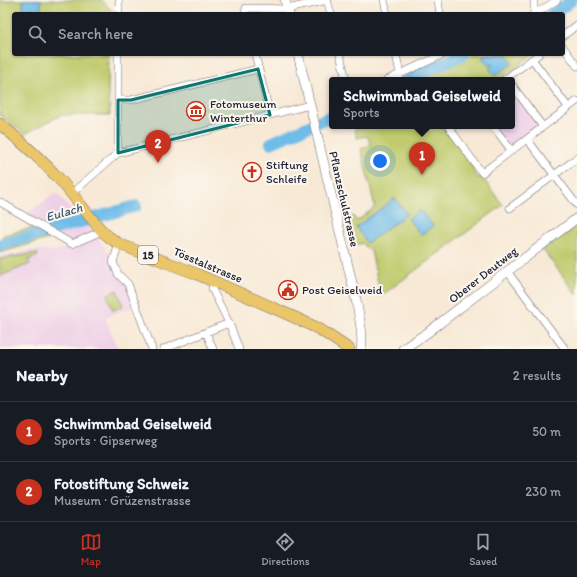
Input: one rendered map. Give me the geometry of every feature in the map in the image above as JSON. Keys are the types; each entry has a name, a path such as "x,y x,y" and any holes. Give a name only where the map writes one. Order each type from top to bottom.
{"main road":[{"name":"Tösstalstrasse","path":"0,124 43,162 109,238 119,244 213,281 314,326 349,349"}],"street":[{"path":"119,0 119,12"},
{"path":"245,12 246,8 287,8 328,0 331,12"},
{"path":"384,0 387,12"},
{"path":"438,0 440,12"},
{"path":"533,12 534,0"},
{"path":"536,12 557,0"},
{"path":"565,34 577,25"},
{"path":"565,50 577,66"},
{"path":"118,56 118,153"},
{"path":"255,56 270,115"},
{"name":"Pflanzschulstrasse","path":"298,56 356,304 362,334 361,349"},
{"path":"340,56 345,77"},
{"path":"396,56 400,74"},
{"path":"394,77 440,56"},
{"path":"509,77 536,56"},
{"path":"532,59 568,107"},
{"path":"118,100 131,100 258,69"},
{"path":"515,89 543,127"},
{"path":"450,129 482,173 577,101"},
{"path":"71,194 118,153 310,105"},
{"path":"495,129 512,150"},
{"path":"527,139 577,205"},
{"path":"510,208 577,158"},
{"path":"0,202 72,244 102,231"},
{"name":"Oberer Deutweg","path":"403,349 427,333 577,218"},
{"path":"119,244 113,262 118,274 128,284 152,349"},
{"path":"507,272 566,349"},
{"path":"213,281 212,289 229,323 239,349"},
{"path":"164,349 178,346 206,332 229,323"},
{"path":"206,332 213,349"}],"highlighted area":[{"path":"258,69 270,115 118,153 118,100 131,100"}],"shaded area":[{"path":"515,89 543,127 511,150 495,129 515,129"},
{"path":"56,192 68,207 78,215 92,231 107,252 114,255 113,262 128,284 136,306 105,317 118,349 0,349 0,256 17,254 30,250 57,251 72,244 24,216"}],"green space":[{"path":"102,0 112,11 12,12 12,56 109,56 108,88 110,115 61,115 25,134 0,115 0,1"},
{"path":"470,56 531,56 502,77 424,77"},
{"path":"355,129 446,129 471,163 478,178 481,176 503,205 381,296 371,251 363,243 355,245 349,219 353,216 357,221 375,207 361,149 371,145 367,136 357,138"},
{"path":"577,226 577,295 543,250"},
{"path":"36,227 53,237 0,253 0,240 4,235"},
{"path":"37,253 38,256 28,260 30,264 0,276 0,259"},
{"path":"117,290 123,306 113,310 107,295"}],"water":[{"path":"23,0 41,0 41,10 23,10"},
{"path":"508,56 513,63 495,76 489,68 493,65 491,64 489,66 482,57"},
{"path":"395,198 407,214 367,243 356,227"},
{"path":"420,210 433,226 421,235 408,219"}],"waterway":[{"name":"Eulach","path":"556,12 572,0"},
{"name":"Eulach","path":"414,77 460,56"},
{"name":"Eulach","path":"271,143 329,117"},
{"name":"Eulach","path":"0,245 136,206"}],"place":[{"name":"Fotomuseum Winterthur","path":"196,111"},
{"name":"Fotostiftung Schweiz","path":"158,163"},
{"name":"Stiftung Schleife","path":"252,172"},
{"name":"Schwimmbad Geiselweid","path":"422,175"},
{"name":"Post Geiselweid","path":"288,290"}]}
